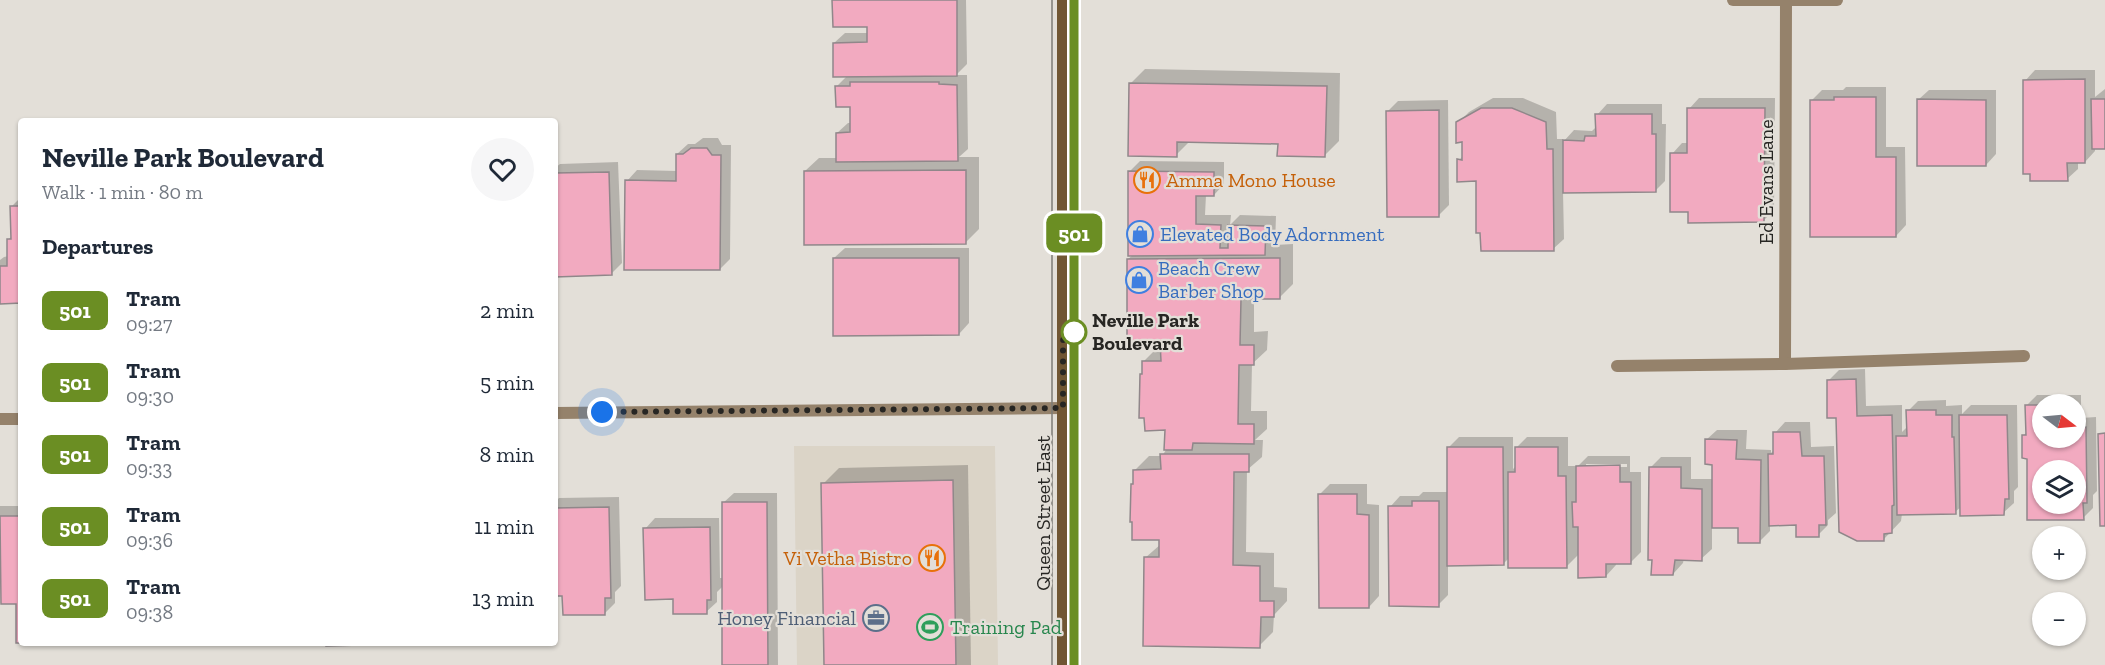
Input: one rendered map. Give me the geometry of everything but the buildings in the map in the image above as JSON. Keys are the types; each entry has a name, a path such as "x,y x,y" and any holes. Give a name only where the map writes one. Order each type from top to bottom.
{"main road":[{"name":"Queen Street East","path":"1063,0 1063,665"}],"street":[{"path":"1733,0 1837,0"},
{"name":"Ed Evans Lane","path":"1785,364 1786,1"},
{"path":"1617,366 1785,364 2024,356"},
{"path":"558,413 1063,408"},
{"path":"0,419 18,419"}],"shaded area":[{"path":"794,446 995,446 998,665 797,665"}],"tram line":[{"path":"1052,0 1052,665"},
{"path":"1074,0 1074,665"},
{"name":"501","path":"1074,0 1074,665"}],"place":[{"name":"Amma Mono House","path":"1147,180"},
{"name":"Elevated Body Adornment","path":"1140,234"},
{"name":"Beach Crew Barber Shop","path":"1139,280"},
{"name":"Neville Park Boulevard","path":"1074,332"},
{"name":"Vi Vetha Bistro","path":"932,558"},
{"name":"Honey Financial","path":"876,618"},
{"name":"Training Pad","path":"930,627"}],"route":[{"path":"602,412 1063,408 1063,340 1074,332"}]}
